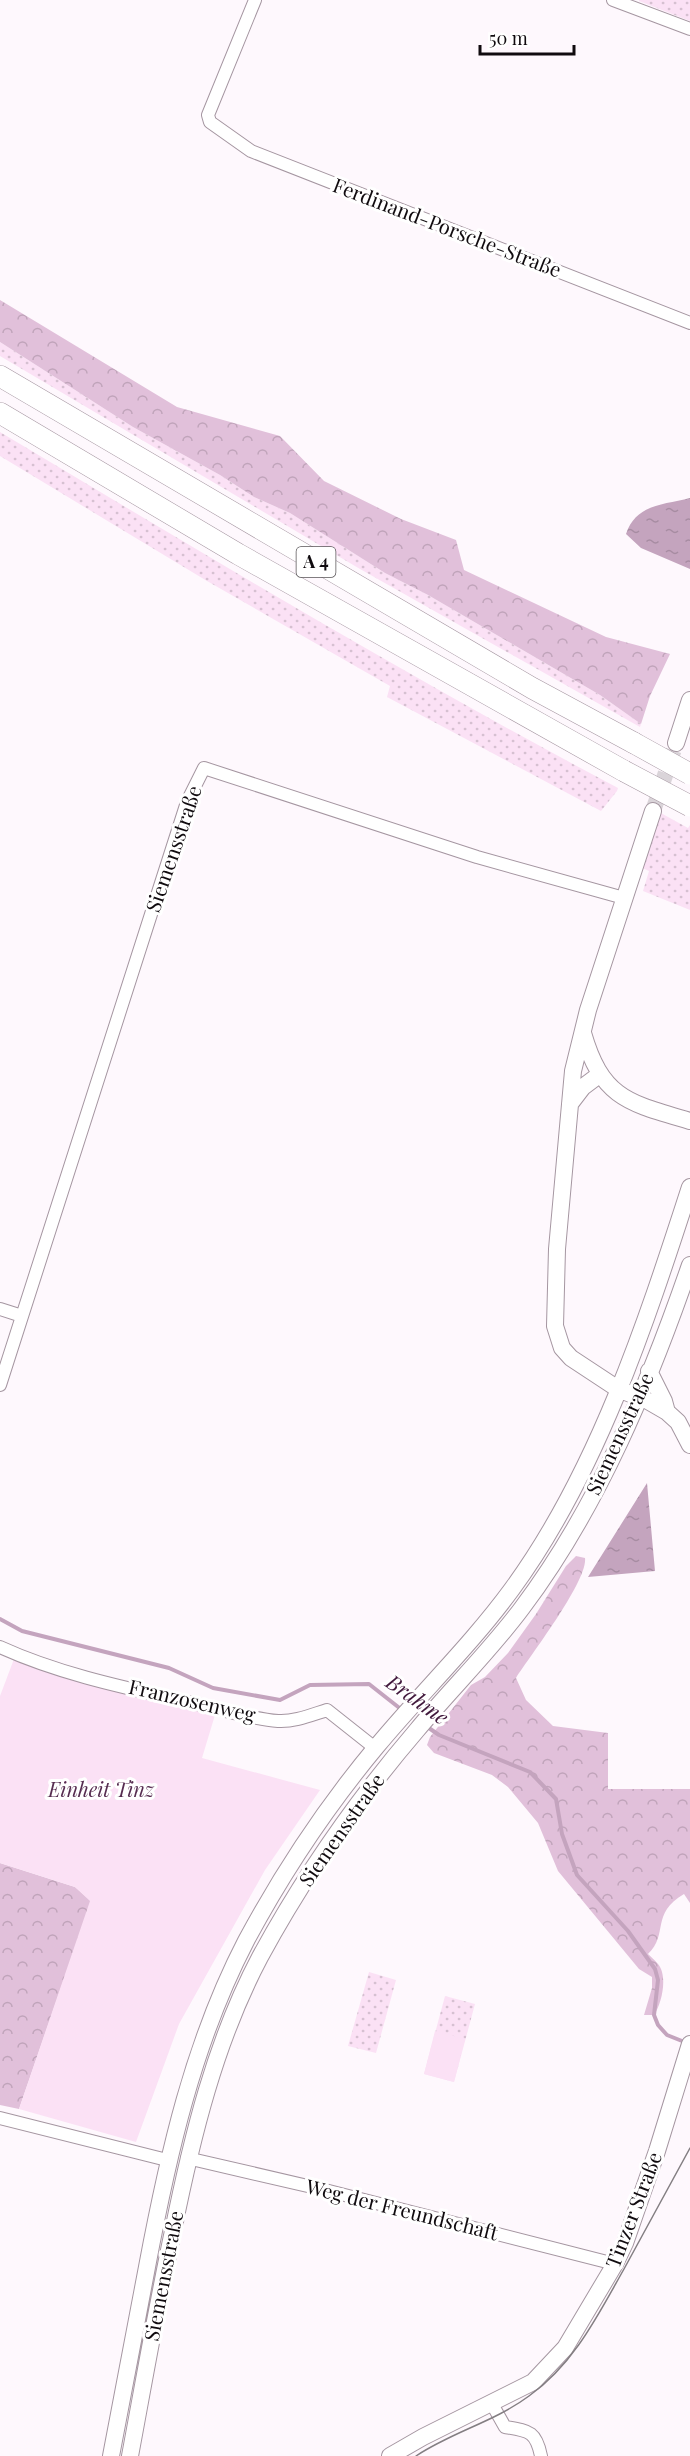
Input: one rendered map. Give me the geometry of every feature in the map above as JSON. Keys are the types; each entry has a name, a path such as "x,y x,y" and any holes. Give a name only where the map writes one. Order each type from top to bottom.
{"highway":[{"name":"A 4","path":"0,376 532,688 690,774"},
{"name":"A 4","path":"0,413 238,554 690,806"}],"main road":[{"path":"676,743 690,700"},
{"name":"Siemensstraße","path":"618,1389 571,1358 562,1348 558,1336 555,1326 560,1215 573,1071 588,1010 654,811"},
{"path":"583,1033 598,1075 620,1096 690,1121"},
{"path":"570,1105 583,1087 598,1075"},
{"name":"Siemensstraße","path":"111,2456 168,2160 188,2086 205,2035 246,1942 316,1826 375,1748 512,1590 534,1557 569,1494 618,1389 652,1299 690,1187"},
{"name":"Siemensstraße","path":"130,2456 187,2158 215,2063 237,2006 260,1958 334,1837 391,1761 491,1646 550,1568 601,1476 638,1398 690,1265"},
{"path":"649,1371 667,1412"},
{"path":"618,1389 667,1412 678,1422 690,1446"},
{"path":"375,1748 391,1761"},
{"name":"Tinzer Straße","path":"390,2456 532,2382 565,2348 615,2264 657,2151 689,2047"}],"street":[{"name":"Ferdinand-Porsche-Straße","path":"255,0 208,115 210,122 251,151 690,322"},
{"path":"613,0 690,29"},
{"name":"Siemensstraße","path":"0,1385 187,802 204,768 477,857 624,898"},
{"path":"0,1309 22,1316"},
{"name":"Franzosenweg","path":"6,1649 104,1681 279,1721 305,1717 327,1710 375,1748"},
{"path":"0,2118 168,2160"},
{"name":"Weg der Freundschaft","path":"187,2158 325,2190 615,2264"},
{"path":"492,2404 506,2427 528,2431 535,2436 541,2456"}],"green space":[{"path":"690,0 690,21 639,1"},
{"path":"0,300 177,407 280,436 324,481 401,519 456,540 464,570 606,637 670,654 650,696 641,724 600,695 428,595 385,573 290,513 254,497 220,475 133,427 0,342"},
{"path":"0,342 133,427 220,475 254,497 290,513 385,573 428,595 600,695 641,724 640,727 360,569 0,356"},
{"path":"0,432 307,614 462,703 618,788 617,791 601,811 387,697 390,686 207,581 0,456"},
{"path":"659,812 688,828 690,825 690,910 643,891 649,871 640,867"},
{"path":"576,1556 585,1558 577,1583 557,1618 516,1678 526,1700 553,1726 608,1733 608,1789 690,1789 690,1903 684,1894 667,1909 663,1916 658,1939 648,1954 658,1964 663,1975 661,1997 654,2015 644,2015 652,1988 652,1977 639,1969 558,1871 538,1823 508,1787 492,1775 434,1753 427,1745 430,1737 471,1685 485,1677 508,1653 566,1566"},
{"name":"Einheit Tinz","path":"14,1659 65,1678 215,1715 202,1758 320,1790 265,1870 179,2024 136,2142 19,2109 90,1901 75,1887 0,1863 0,1696"},
{"path":"0,1863 75,1887 91,1901 19,2109 0,2105"},
{"path":"369,1972 396,1980 376,2053 348,2046"},
{"path":"445,1996 475,2004 454,2082 424,2074"},
{"path":"435,2031 465,2039 454,2082 424,2074"}],"water":[{"path":"690,498 690,569 641,548 626,534 636,517 644,511"},
{"path":"647,1483 655,1571 588,1577"}],"waterway":[{"name":"Brahme","path":"0,1619 22,1631 169,1668 213,1688 280,1700 310,1685 369,1684 402,1710"},
{"name":"Brahme","path":"426,1726 439,1735 530,1772 556,1799 562,1834 577,1875 628,1931 655,1969 658,1980 654,2015 658,2025 667,2035 687,2043"}],"tunnel":[{"path":"653,811 676,743"}],"tram line":[{"path":"416,2456 516,2405 559,2369 584,2338 690,2148"}]}
